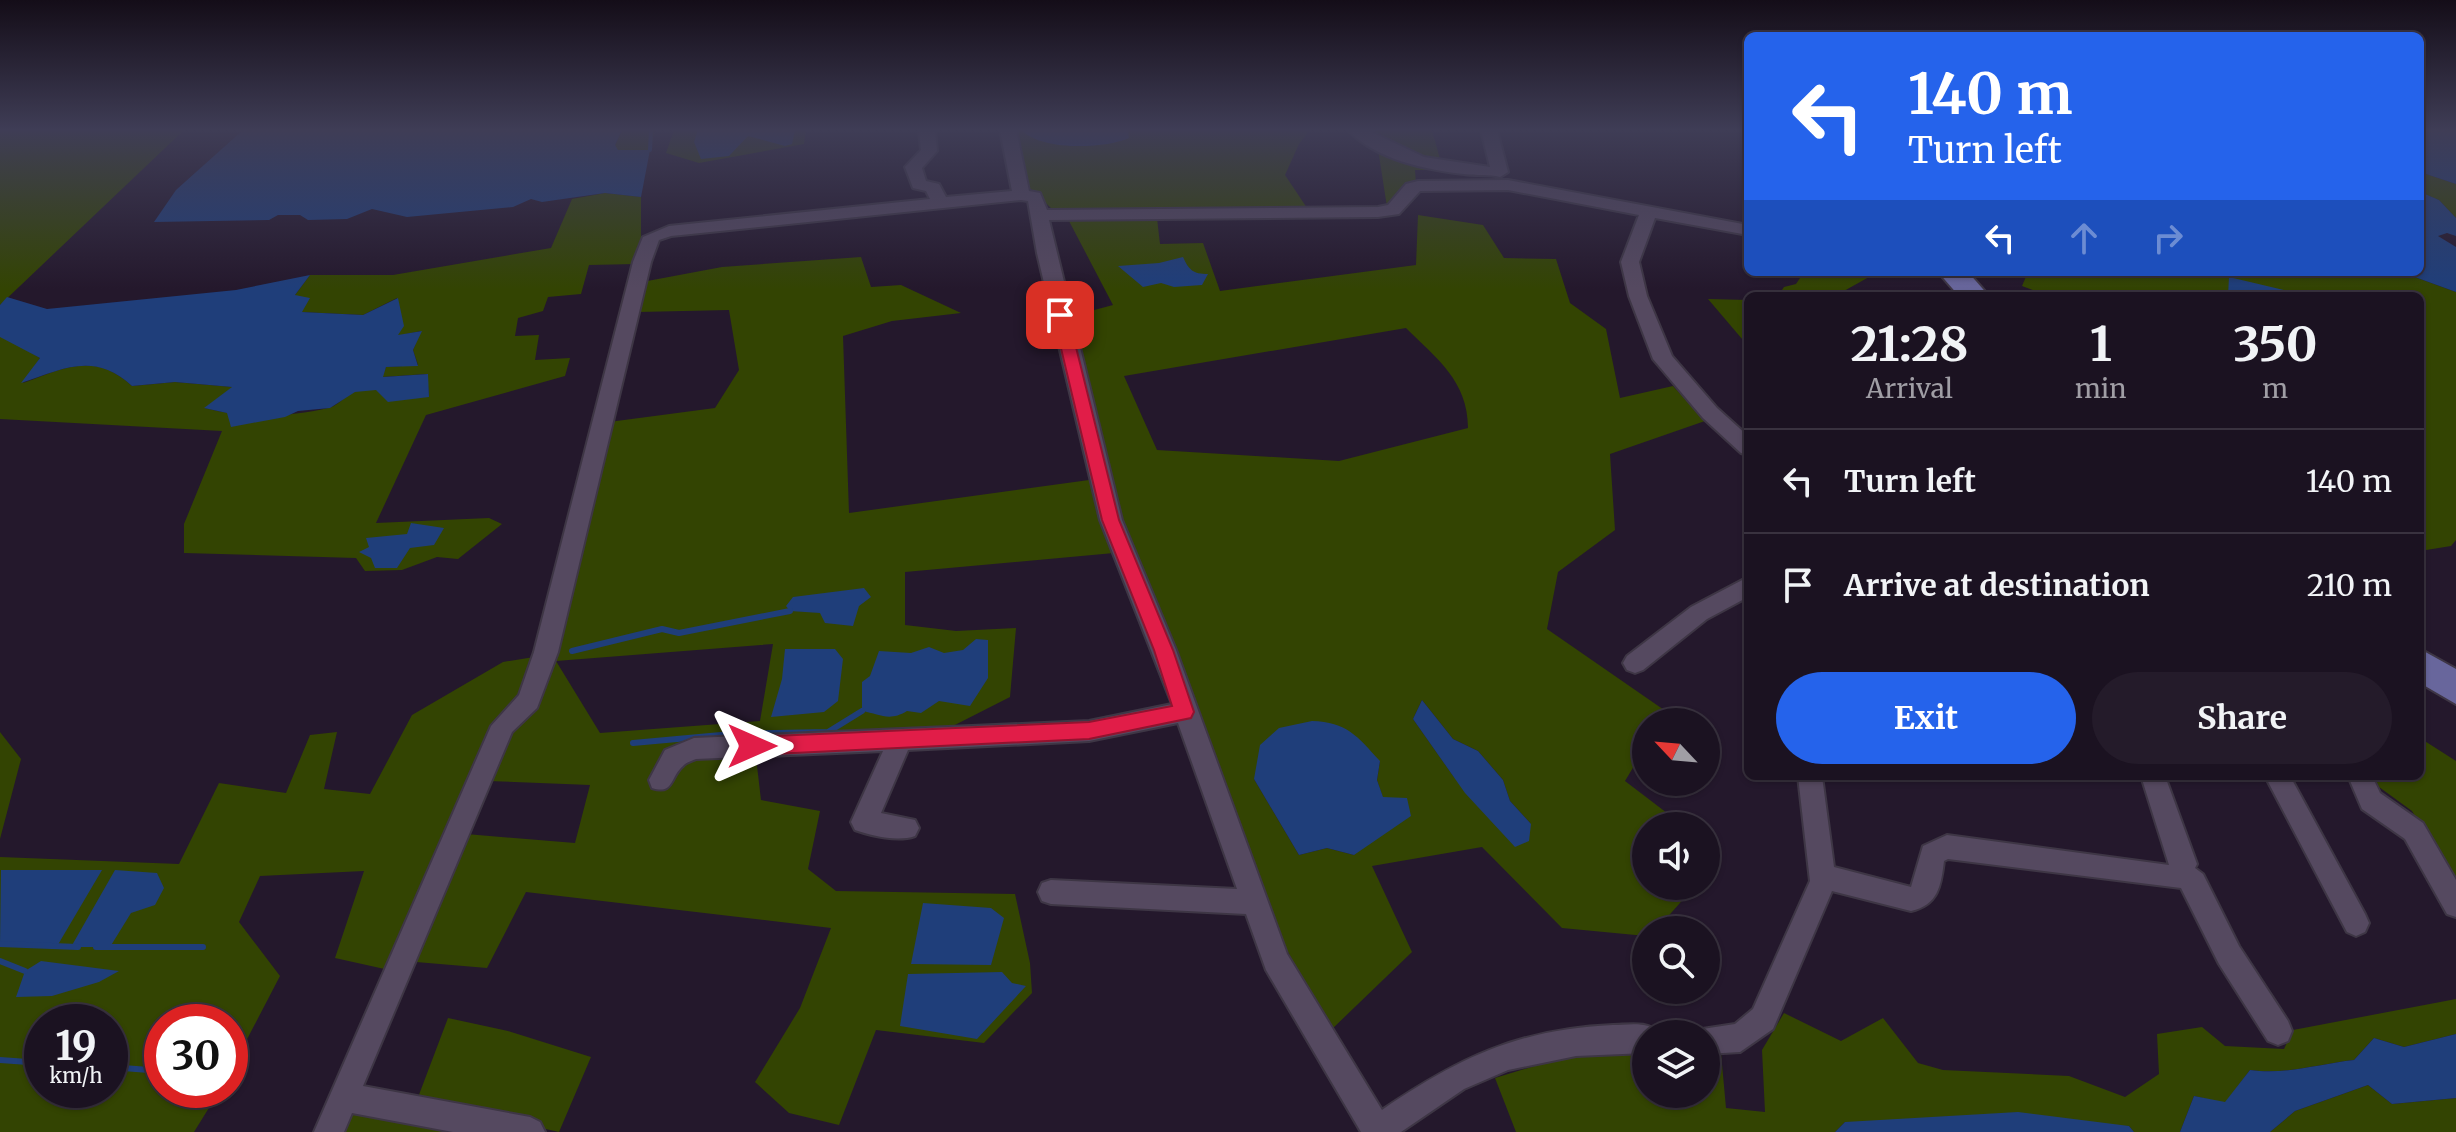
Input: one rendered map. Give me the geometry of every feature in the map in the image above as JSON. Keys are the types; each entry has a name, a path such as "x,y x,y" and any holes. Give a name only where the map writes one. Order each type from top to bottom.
{"main road":[{"path":"1956,276 1971,292"},
{"path":"2424,667 2456,689"}],"street":[{"path":"919,183 933,188 940,203"},
{"path":"1019,183 1021,195"},
{"path":"1040,215 1378,212 1393,210 1412,188 1457,183"},
{"path":"1520,183 1648,214 1744,229"},
{"path":"329,1132 503,726 529,701 546,652 642,262 652,237 669,231 1021,195 1034,197 1040,215 1111,520 1164,650 1276,961 1378,1132 1466,1073 1514,1055 1578,1040 1632,1039"},
{"path":"1648,214 1630,262 1638,296 1663,359 1710,413 1744,444"},
{"path":"1635,663 1699,613 1744,588"},
{"path":"661,780 674,758 694,749 1089,731 1184,712"},
{"path":"900,740 864,822 906,828"},
{"path":"1720,1039 1740,1038 1763,1019 1823,881 1810,780"},
{"path":"2154,780 2181,853 2182,873 2194,883 2229,955 2278,1031"},
{"path":"2279,780 2356,923"},
{"path":"2362,780 2371,801 2414,831 2456,905"},
{"path":"1823,881 1833,879 1911,899 1919,897 1928,885 1932,854 1947,847 2168,878 2182,873"},
{"path":"1051,892 1254,902"},
{"path":"345,1097 530,1132"}],"green space":[{"path":"0,183 128,183 0,305"},
{"path":"1012,183 1290,183 1309,211 1052,209 1031,189 1014,192"},
{"path":"1383,183 1416,183 1416,184 1387,207"},
{"path":"2424,183 2456,184 2456,218 2439,200 2424,194"},
{"path":"605,193 641,197 641,244 636,264 589,265 581,294 548,297 543,311 518,318 515,336 539,335 535,360 570,358 565,376 426,415 376,523 489,518 502,524 458,559 437,557 402,570 365,571 356,558 184,553 184,524 222,431 0,419 0,337 40,358 23,383 66,368 92,366 118,375 132,386 175,382 233,387 205,408 220,412 266,416 313,411 332,407 354,392 371,389 429,397 427,374 382,377 386,367 418,365 413,350 421,331 397,336 397,298 363,315 301,312 295,295 310,275 393,275 551,248 572,199"},
{"path":"1418,215 1483,225 1504,258 1556,259 1570,303 1606,329 1620,398 1673,386 1705,421 1610,454 1615,530 1558,572 1547,629 1661,708 1632,708 1632,769 1625,781 1632,786 1632,796 1645,796 1666,812 1632,812 1632,900 1683,900 1668,916 1632,916 1632,935 1562,928 1482,847 1372,866 1412,952 1330,1031 1287,950 1255,873 1211,743 1116,505 1068,317 1113,305 1069,221 1157,218 1160,244 1203,243 1220,291 1416,265","holes":["1406,328 1439,361 1463,397 1468,428 1339,461 1157,450 1124,376","1422,700 1453,739 1478,751 1503,780 1510,801 1531,824 1454,777 1413,719","1380,761 1377,780 1383,798 1354,855 1327,848 1299,855 1254,779"]},
{"path":"861,257 871,287 901,285 961,313 892,321 843,336 849,513 1089,480 1114,553 905,572 905,625 956,631 1016,628 1010,697 945,730 754,740 761,800 820,811 808,869 836,891 1015,894 1030,963 1032,993 984,1043 876,1030 839,1125 789,1113 755,1082 800,1008 831,928 526,892 487,968 416,962 466,834 575,843 590,785 488,781 518,721 539,704 547,662 556,660 609,422 715,408 739,370 729,310 638,312 642,282 722,267","holes":["773,644 760,721 600,733 556,661"]},
{"path":"1801,276 1871,276 1842,292 1781,292 1784,287 1796,284"},
{"path":"2026,276 2412,276 2456,292 2456,540 2451,546 2424,550 2424,292 2038,292 2022,286"},
{"path":"1708,299 1744,300 1744,341"},
{"path":"534,657 518,701 490,727 389,970 335,958 364,871 260,876 239,922 280,976 248,1037 248,1004 144,1004 144,1108 209,1108 194,1132 0,1132 0,857 179,864 219,783 286,793 310,735 337,732 324,789 370,794 412,715 503,662"},
{"path":"0,732 21,759 0,839"},
{"path":"2424,741 2456,761 2456,886 2412,811 2379,787 2376,780 2424,780"},
{"path":"2456,999 2456,1034 2404,1047 2374,1038 2354,1060 2289,1070 2250,1070 2225,1103 2194,1096 2180,1132 2134,1132 2129,1126 1845,1122 1835,1132 1516,1132 1495,1078 1584,1051 1632,1052 1632,1108 1720,1108 1721,1053 1726,1108 1765,1112 1762,1050 1784,1013 1841,1041 1883,1018 1918,1063 1943,1070 2069,1076 2125,1097 2159,1074 2157,1034 2202,1027 2225,1046 2284,1049 2293,1030"},
{"path":"448,1018 508,1031 591,1057 559,1132 417,1100"},
{"path":"2368,1085 2392,1104 2456,1098 2456,1132 2270,1132 2295,1111"},
{"path":"352,1112 462,1132 342,1132"}],"water":[{"path":"184,183 644,183 641,197 605,193 542,202 531,199 513,207 407,217 372,209 347,219 308,220 300,215 278,215 269,220 154,222"},
{"path":"2424,192 2439,200 2456,218 2456,236 2447,233 2438,236 2456,247 2456,292 2412,276 2424,276"},
{"path":"1183,257 1192,270 1208,274 1202,285 1174,287 1161,283 1143,287 1118,266 1159,263"},
{"path":"310,275 295,295 310,298 302,312 363,315 398,298 404,326 398,335 422,331 413,350 418,366 386,367 383,377 428,374 429,397 388,402 376,390 355,392 330,408 298,411 285,417 231,427 227,413 204,408 232,387 175,382 132,386 118,375 91,366 65,369 21,383 40,358 0,337 0,305 7,297 47,309 236,290"},
{"path":"2229,277 2292,292 2228,292"},
{"path":"411,523 444,528 434,545 410,548 397,568 375,568 371,558 359,552 369,547 366,538 407,534"},
{"path":"864,588 871,597 859,606 853,626 825,623 820,613 790,611 786,606 793,597"},
{"path":"976,639 988,640 988,678 970,706 939,701 921,713 907,711 890,717 862,711 862,682 870,676 879,651 911,653 929,647 944,653 963,650"},
{"path":"785,649 835,649 843,659 838,701 824,712 771,717 782,679"},
{"path":"1422,700 1453,739 1478,751 1503,780 1510,801 1531,824 1529,841 1515,847 1465,793 1413,719"},
{"path":"1312,721 1334,724 1358,738 1380,761 1377,780 1383,797 1407,798 1411,816 1354,855 1327,848 1299,855 1254,779 1260,745 1279,728"},
{"path":"1,870 102,870 56,948 0,944"},
{"path":"115,870 157,873 164,888 155,905 131,913 110,947 71,947"},
{"path":"923,903 991,908 1004,918 991,965 911,964"},
{"path":"41,961 119,971 99,982 52,996 16,997 25,971"},
{"path":"1002,972 1012,983 1026,986 977,1039 900,1026 908,974"},
{"path":"2456,1034 2456,1098 2392,1104 2368,1085 2295,1111 2270,1132 2180,1132 2194,1096 2225,1102 2250,1070 2289,1070 2354,1060 2374,1038 2404,1047"},
{"path":"2018,1112 2129,1126 2134,1132 1835,1132 1845,1122"}],"waterway":[{"path":"572,651 662,629 679,633 790,611"},
{"path":"633,743 732,734 828,732 862,711"},
{"path":"0,944 78,947"},
{"path":"96,947 203,947"},
{"path":"0,961 25,971"},
{"path":"0,1060 24,1062"},
{"path":"128,1068 144,1070"}],"route":[{"path":"752,746 1089,731 1184,712 1164,650 1111,520 1060,315"}]}
